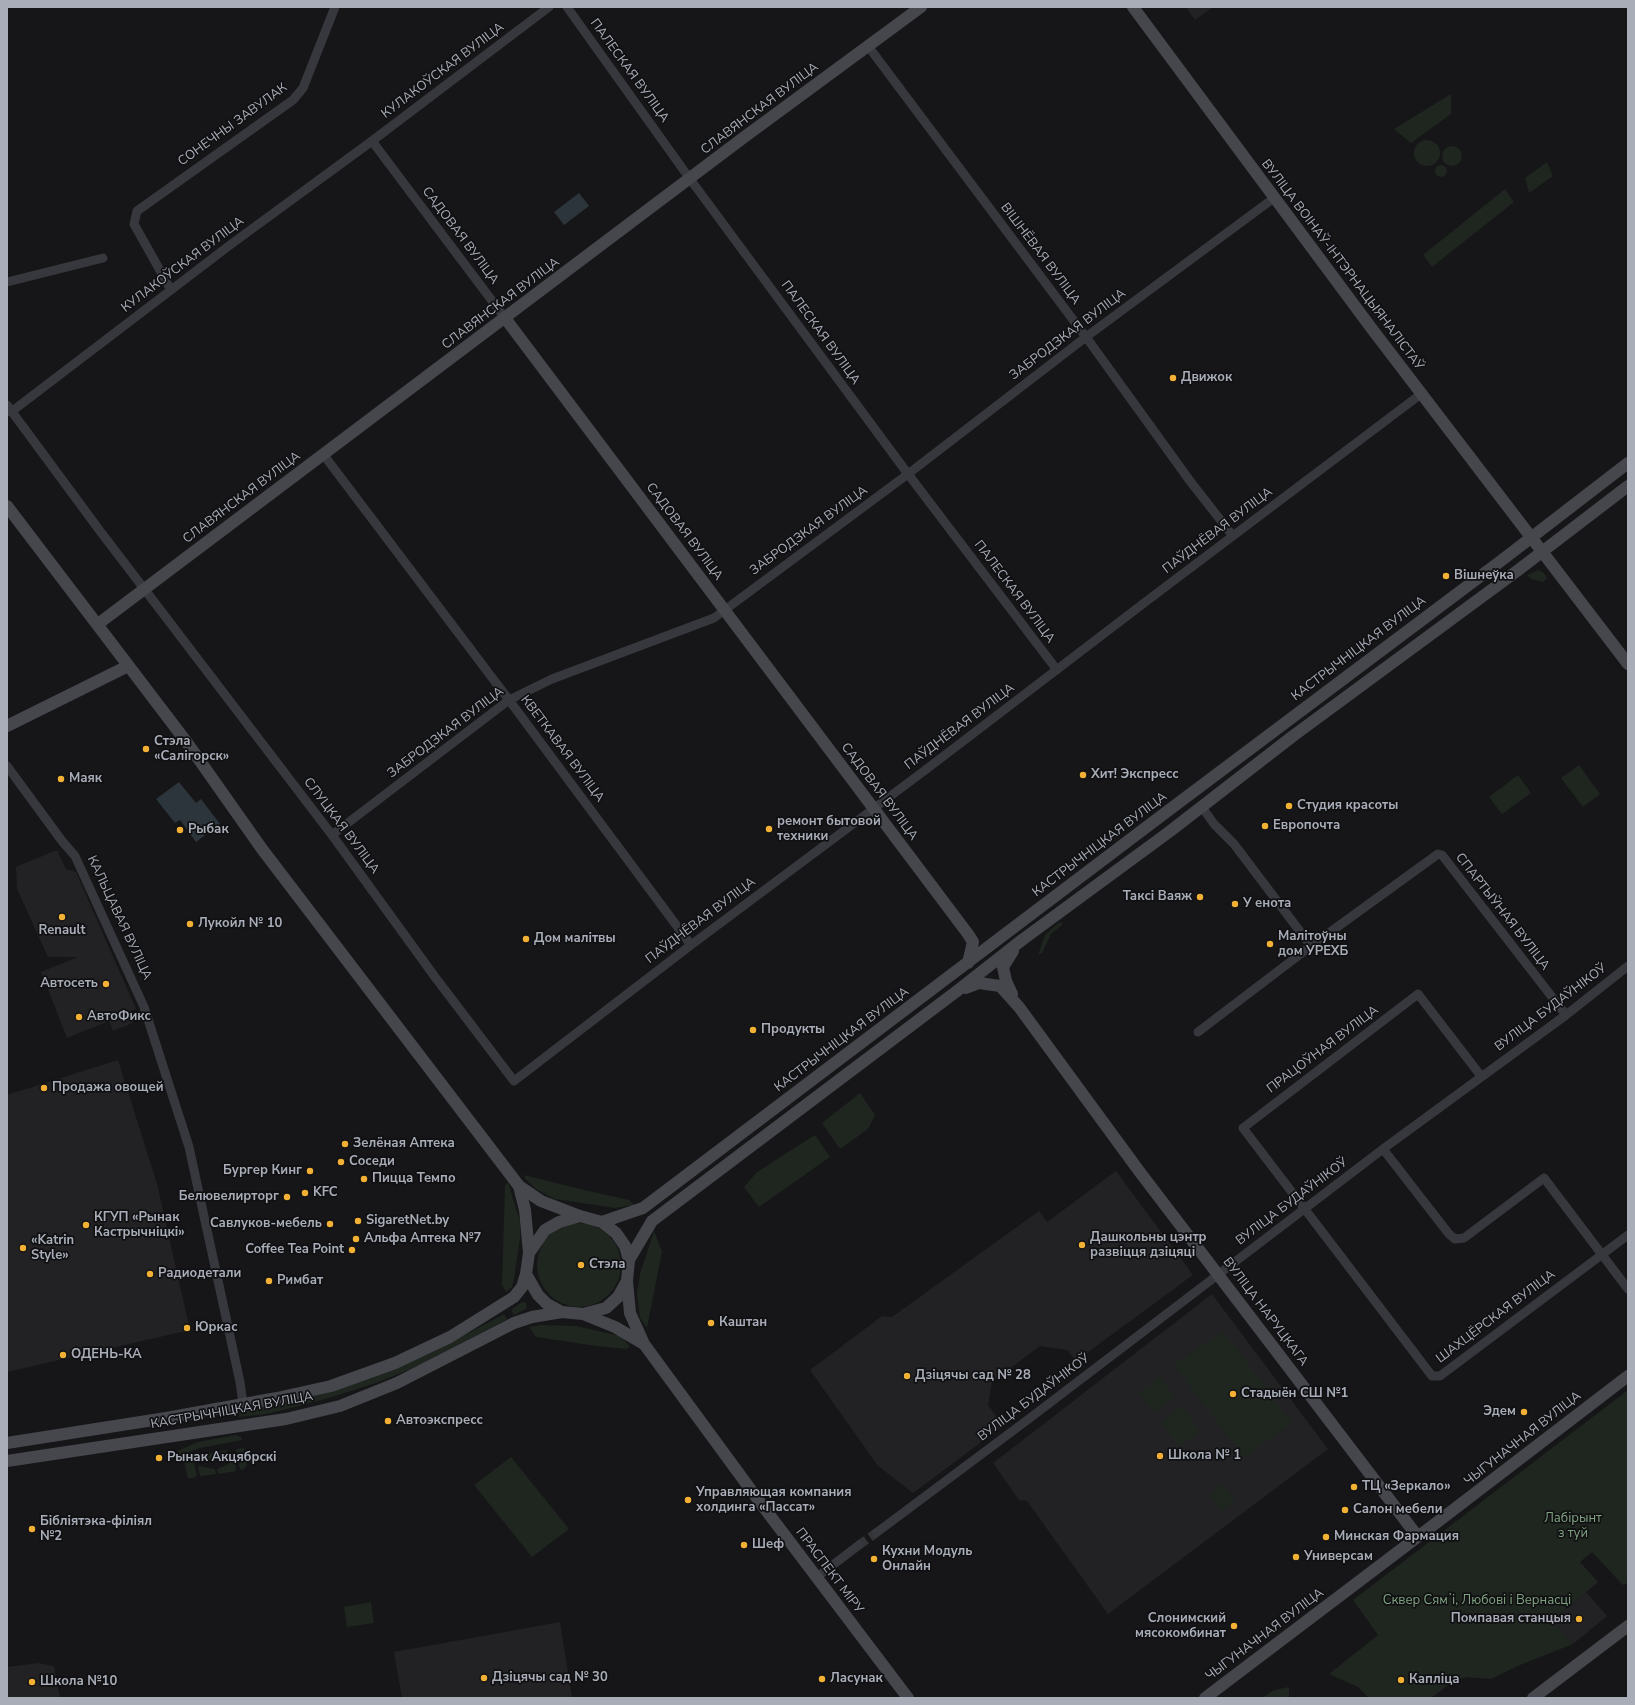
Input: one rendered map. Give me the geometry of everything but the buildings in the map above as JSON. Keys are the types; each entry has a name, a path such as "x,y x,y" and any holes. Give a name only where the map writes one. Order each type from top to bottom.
{"main road":[{"name":"СЛАВЯНСКАЯ ВУЛІЦА","path":"98,624 690,178 921,7"},
{"name":"ВУЛІЦА ВОІНАЎ-ІНТЭРНАЦЫЯНАЛІСТАЎ","path":"1133,7 1421,394 1628,664"},
{"name":"САДОВАЯ ВУЛІЦА","path":"505,318 725,609 973,942"},
{"name":"КАСТРЫЧНІЦКАЯ ВУЛІЦА","path":"602,1222 643,1208 1628,463"},
{"path":"629,1260 652,1221 957,991 1022,940 1169,832 1300,731 1543,552 1628,486"},
{"path":"7,506 188,744 262,849 519,1186 540,1201 580,1216 602,1222 616,1233 625,1246 629,1260 627,1281 630,1313 644,1344"},
{"path":"7,726 128,666"},
{"path":"1019,1007 1006,981 1003,967 1008,957 1022,940"},
{"path":"968,963 973,942 995,942"},
{"path":"957,991 979,983 1000,986 1019,1007"},
{"name":"ВУЛІЦА НАРУЦКАГА","path":"1019,1007 1135,1166 1418,1537"},
{"path":"519,1186 525,1210 529,1253 526,1274 538,1295 547,1304 562,1312 583,1314 615,1327 644,1344"},
{"path":"529,1253 544,1230 559,1222 580,1216"},
{"name":"КАСТРЫЧНІЦКАЯ ВУЛІЦА","path":"7,1443 243,1404 331,1386 396,1363 450,1337 514,1297 522,1286 526,1274"},
{"path":"583,1314 606,1308 618,1298 627,1281"},
{"name":"КАСТРЫЧНІЦКАЯ ВУЛІЦА","path":"7,1461 279,1420 340,1406 397,1383 514,1323 532,1317 562,1312"},
{"name":"ПРАСПЕКТ МІРУ","path":"644,1344 762,1505 908,1698"},
{"name":"ЧЫГУНАЧНАЯ ВУЛІЦА","path":"1205,1698 1628,1376"},
{"path":"1532,1698 1628,1626"}],"street":[{"name":"СОНЕЧНЫ ЗАВУЛАК","path":"169,286 134,224 137,211 293,100 303,88 335,7"},
{"name":"КУЛАКОЎСКАЯ ВУЛІЦА","path":"144,589 9,408 169,286 372,141 549,7"},
{"name":"ПАЛЕСКАЯ ВУЛІЦА","path":"567,7 690,178 908,474 1057,670"},
{"name":"ВІШНЁВАЯ ВУЛІЦА","path":"868,46 1086,337 1190,482 1233,536"},
{"name":"САДОВАЯ ВУЛІЦА","path":"372,141 505,318"},
{"name":"ЗАБРОДЗКАЯ ВУЛІЦА","path":"332,835 509,700 552,679 714,618 908,474 1086,337 1274,198"},
{"path":"7,282 103,258"},
{"name":"ПАЎДНЁВАЯ ВУЛІЦА","path":"514,1081 691,945 1421,394"},
{"name":"КВЕТКАВАЯ ВУЛІЦА","path":"323,454 509,700 691,945"},
{"name":"СЛУЦКАЯ ВУЛІЦА","path":"144,589 332,835 435,977 514,1081"},
{"name":"КАЛЬЦАВАЯ ВУЛІЦА","path":"7,766 62,841 75,856 144,1007 189,1146 194,1173"},
{"path":"1202,806 1214,824 1234,844 1311,946"},
{"name":"СПАРТЫЎНАЯ ВУЛІЦА","path":"1198,1032 1311,946 1438,854 1442,856 1566,1015"},
{"name":"ВУЛІЦА БУДАЎНІКОЎ","path":"876,1532 1030,1418 1383,1149 1566,1015 1628,966"},
{"name":"ПРАЦОЎНАЯ ВУЛІЦА","path":"1305,1209 1243,1128 1418,994 1481,1076"},
{"path":"1383,1149 1452,1237 1460,1239 1464,1238 1544,1178 1628,1290"},
{"name":"КАСТРЫЧНІЦКАЯ ВУЛІЦА","path":"194,1173 240,1382 243,1404"},
{"name":"ШАХЦЁРСКАЯ ВУЛІЦА","path":"1305,1209 1430,1375 1435,1377 1440,1376 1628,1234"},
{"path":"817,1577 859,1545"}],"shaded area":[{"path":"1186,7 1213,7 1195,20"},
{"path":"579,193 589,206 564,225 554,212"},
{"path":"179,782 196,803 201,799 220,824 196,842 180,820 175,823 156,799"},
{"path":"57,850 66,869 76,872 136,1009 129,1012 133,1023 113,1031 109,1021 67,1038 41,972 78,957 48,957 17,889 16,867"},
{"name":"КГУП «Рынак Кастрычніцкі»","path":"118,1060 157,1184 190,1330 7,1372 7,1095"},
{"path":"1116,1171 1193,1275 1076,1361 1067,1350 1040,1346 992,1382 988,1405 1003,1426 913,1493 878,1466 810,1370 882,1316 892,1317 1039,1211 1047,1222"},
{"name":"Школа № 1","path":"1212,1294 1328,1449 1108,1614 1027,1501 1019,1500 993,1463"},
{"path":"1586,1592 1607,1616 1573,1644 1553,1620"},
{"name":"Дзіцячы сад № 30","path":"560,1622 572,1698 402,1698 394,1652"},
{"name":"Школа №10","path":"38,1663 54,1666 60,1698 7,1698 7,1667"}],"green space":[{"path":"1451,94 1451,114 1411,143 1394,129"},
{"path":"1427,140 1436,144 1440,153 1436,162 1427,166 1418,162 1414,153 1418,144"},
{"path":"1452,146 1459,149 1462,156 1459,163 1452,166 1445,163 1442,156 1445,149"},
{"path":"1547,162 1553,176 1529,193 1525,178"},
{"path":"1439,165 1443,165 1447,171 1443,177 1439,177 1435,173 1435,169"},
{"path":"1505,189 1514,202 1432,267 1423,255"},
{"path":"1538,570 1544,573 1547,578 1543,582 1531,579 1527,575"},
{"path":"1579,765 1600,794 1583,807 1561,778"},
{"path":"1518,775 1531,793 1502,814 1489,797"},
{"path":"1062,922 1062,925 1051,934 1042,953 1038,955 1045,935 1057,924"},
{"path":"860,1093 875,1115 868,1129 840,1149 822,1123"},
{"path":"815,1135 830,1157 759,1207 744,1187 757,1172"},
{"path":"524,1175 629,1200 634,1205 615,1208 555,1199 536,1189"},
{"path":"508,1182 520,1222 520,1238 512,1287 506,1292 502,1285 505,1186"},
{"path":"579,1223 587,1224 602,1230 614,1242 620,1257 620,1273 614,1288 602,1300 587,1306 579,1307 571,1306 556,1300 544,1288 538,1273 537,1265 538,1257 544,1242 556,1230 571,1224"},
{"path":"654,1231 662,1252 647,1328 640,1318 637,1294 640,1274"},
{"path":"522,1302 525,1302 527,1306 526,1309 514,1315 511,1310"},
{"path":"504,1314 507,1319 426,1363 376,1383 329,1398 267,1414 239,1417 239,1412 317,1395 407,1363 435,1351"},
{"path":"540,1325 576,1326 621,1336 630,1347 627,1349 596,1346 536,1337 529,1327"},
{"name":"Стадыён СШ №1","path":"1223,1330 1292,1423 1244,1458 1174,1365"},
{"path":"1160,1377 1174,1397 1153,1412 1139,1392"},
{"name":"Сквер Сямʼі, Любові і Вернасці","path":"1628,1390 1628,1583 1623,1585 1592,1552 1580,1562 1598,1582 1553,1620 1573,1644 1520,1665 1491,1679 1467,1677 1454,1681 1431,1698 1369,1698 1358,1687 1329,1674 1378,1635 1353,1600"},
{"path":"1182,1406 1200,1431 1178,1447 1161,1422"},
{"path":"236,1435 241,1437 242,1440 200,1448 181,1455 177,1451 198,1442"},
{"path":"244,1448 247,1465 244,1469 240,1470 236,1449"},
{"path":"228,1450 222,1457 211,1461 202,1458 199,1455"},
{"path":"235,1457 236,1471 218,1474 217,1469 227,1465"},
{"path":"511,1457 569,1529 532,1557 474,1485"},
{"path":"191,1459 194,1463 197,1476 188,1478 184,1462"},
{"path":"199,1466 215,1469 216,1474 200,1476"},
{"path":"1223,1484 1235,1500 1221,1511 1209,1495"},
{"path":"371,1602 374,1623 347,1627 344,1607"},
{"path":"1289,1687 1289,1698 1262,1698 1274,1690"}],"tunnel":[{"path":"859,1545 876,1533"}],"place":[{"name":"Движок","path":"1173,378"},
{"name":"Вішнеўка","path":"1446,576"},
{"name":"Стэла «Салігорск»","path":"146,749"},
{"name":"Хит! Экспресс","path":"1083,775"},
{"name":"Маяк","path":"61,779"},
{"name":"Студия красоты","path":"1289,806"},
{"name":"Европочта","path":"1265,826"},
{"name":"ремонт бытовой техники","path":"769,829"},
{"name":"Рыбак","path":"180,830"},
{"name":"Таксі Ваяж","path":"1200,897"},
{"name":"У енота","path":"1235,904"},
{"name":"Renault","path":"62,917"},
{"name":"Лукойл № 10","path":"190,924"},
{"name":"Дом малітвы","path":"526,939"},
{"name":"Малітоўны дом УРЕХБ","path":"1270,944"},
{"name":"Автосеть","path":"106,984"},
{"name":"АвтоФикс","path":"79,1017"},
{"name":"Продукты","path":"753,1030"},
{"name":"Продажа овощей","path":"44,1088"},
{"name":"Зелёная Аптека","path":"345,1144"},
{"name":"Соседи","path":"341,1162"},
{"name":"Бургер Кинг","path":"310,1171"},
{"name":"Пицца Темпо","path":"364,1179"},
{"name":"KFC","path":"305,1193"},
{"name":"Белювелирторг","path":"287,1197"},
{"name":"SigaretNet.by","path":"358,1221"},
{"name":"Савлуков-мебель","path":"330,1224"},
{"name":"КГУП «Рынак Кастрычніцкі»","path":"86,1225"},
{"name":"Альфа Аптека №7","path":"356,1239"},
{"name":"Дашкольны цэнтр развіцця дзіцяці","path":"1082,1245"},
{"name":"«Katrin Style»","path":"23,1248"},
{"name":"Coffee Tea Point","path":"352,1250"},
{"name":"Стэла","path":"581,1265"},
{"name":"Радиодетали","path":"150,1274"},
{"name":"Римбат","path":"269,1281"},
{"name":"Каштан","path":"711,1323"},
{"name":"Юркас","path":"187,1328"},
{"name":"ОДЕНЬ-КА","path":"63,1355"},
{"name":"Дзіцячы сад № 28","path":"907,1376"},
{"name":"Стадыён СШ №1","path":"1233,1394"},
{"name":"Эдем","path":"1524,1412"},
{"name":"Автоэкспресс","path":"388,1421"},
{"name":"Школа № 1","path":"1160,1456"},
{"name":"Рынак Акцябрскі","path":"159,1458"},
{"name":"ТЦ «Зеркало»","path":"1354,1487"},
{"name":"Управляющая компания холдинга «Пассат»","path":"688,1500"},
{"name":"Салон мебели","path":"1345,1510"},
{"name":"Бібліятэка-філіял №2","path":"32,1529"},
{"name":"Минская Фармация","path":"1326,1537"},
{"name":"Шеф","path":"744,1545"},
{"name":"Универсам","path":"1296,1557"},
{"name":"Кухни Модуль Онлайн","path":"874,1559"},
{"name":"Помпавая станцыя","path":"1579,1619"},
{"name":"Слонимский мясокомбинат","path":"1234,1626"},
{"name":"Дзіцячы сад № 30","path":"484,1678"},
{"name":"Ласунак","path":"822,1679"},
{"name":"Капліца","path":"1401,1680"},
{"name":"Школа №10","path":"32,1682"}],"park label":[{"name":"Лабірынт з туй","path":"1573,1526"}]}
